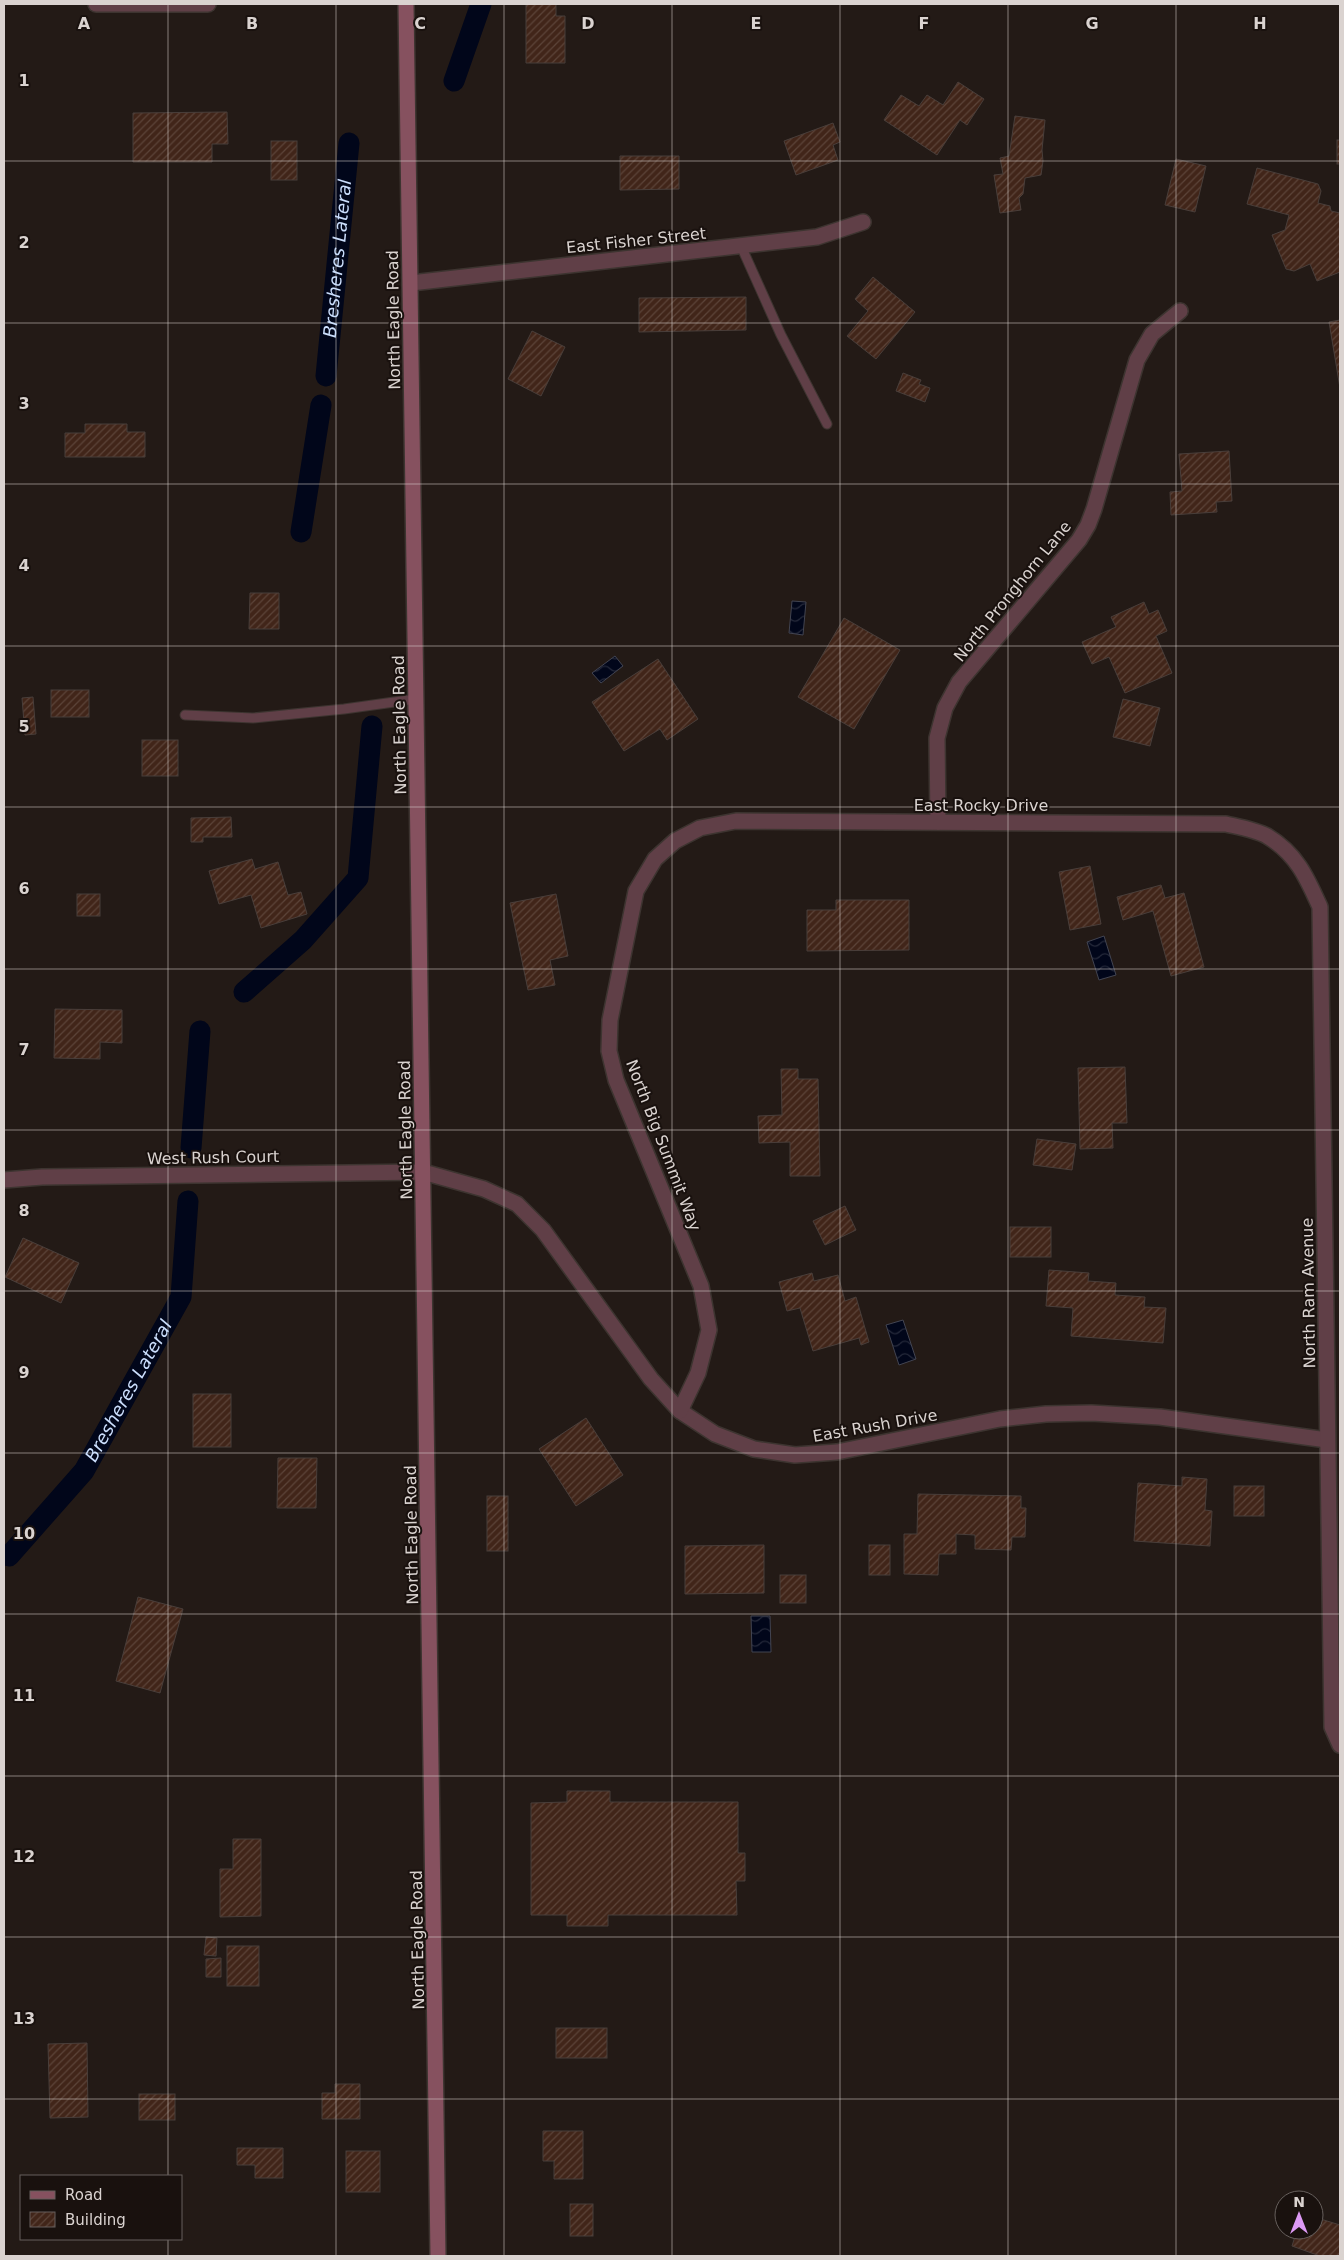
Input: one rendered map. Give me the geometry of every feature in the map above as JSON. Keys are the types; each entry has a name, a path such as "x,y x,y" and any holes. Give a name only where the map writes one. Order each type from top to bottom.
{"main road":[{"name":"North Eagle Road","path":"406,4 438,2256"}],"street":[{"path":"96,4 208,4"},
{"name":"East Fisher Street","path":"410,283 817,237 863,222"},
{"name":"North Pronghorn Lane","path":"938,822 937,738 945,708 959,682 1079,540 1088,525 1137,360 1152,334 1180,311"},
{"name":"East Rocky Drive","path":"675,841 700,828 736,822 1226,824 1266,836 1285,849"},
{"name":"North Big Summit Way","path":"675,841 655,859 636,890 610,1020 609,1051 616,1080 701,1286 709,1330 698,1373 680,1411"},
{"name":"North Ram Avenue","path":"1285,849 1304,870 1320,907 1332,1727 1340,1745"},
{"name":"West Rush Court","path":"4,1180 42,1177 423,1172"},
{"name":"East Rush Drive","path":"423,1172 484,1189 518,1204 543,1230 651,1379 680,1411 722,1437 754,1449 795,1456 837,1452 1000,1420 1055,1414 1114,1413 1327,1440"}],"lane":[{"path":"741,246 781,335 827,424"},
{"path":"185,715 252,718 344,709 416,699"}],"water":[{"path":"792,601 806,602 803,635 789,633"},
{"path":"615,656 623,666 601,683 592,673"},
{"path":"1104,936 1116,975 1099,980 1087,942"},
{"path":"903,1320 916,1359 899,1365 886,1325"},
{"path":"751,1616 770,1616 771,1652 752,1652"}],"building":[{"path":"526,4 556,4 556,16 565,16 565,63 526,63"},
{"path":"958,82 984,99 967,125 960,120 937,155 884,120 901,95 919,106 927,95 943,105"},
{"path":"227,112 228,144 212,144 212,162 133,162 133,113"},
{"path":"1015,116 1045,120 1041,175 1025,178 1023,194 1019,198 1021,210 1000,213 994,175 1003,174 1000,158 1009,156"},
{"path":"833,123 840,142 833,145 838,160 796,175 784,141"},
{"path":"1337,140 1340,140 1340,164 1337,164"},
{"path":"271,141 297,141 297,180 271,180"},
{"path":"620,156 679,156 679,189 620,190"},
{"path":"1176,159 1206,166 1195,212 1165,205"},
{"path":"1257,168 1318,184 1321,191 1318,203 1330,206 1331,211 1340,213 1340,272 1317,281 1310,264 1294,271 1286,269 1272,235 1285,230 1289,215 1247,204"},
{"path":"873,277 915,312 876,359 847,336 868,311 855,299"},
{"path":"746,297 746,330 639,332 639,298"},
{"path":"1340,320 1340,388 1329,322"},
{"path":"532,331 565,347 541,396 508,379"},
{"path":"903,373 921,380 919,384 930,388 925,402 896,391"},
{"path":"85,424 127,424 127,432 145,432 145,457 65,457 65,433 85,433"},
{"path":"1229,451 1232,501 1216,502 1217,512 1171,515 1170,492 1182,491 1179,454"},
{"path":"250,593 279,593 279,629 249,629"},
{"path":"1144,602 1149,614 1158,610 1167,631 1156,636 1172,673 1125,693 1109,657 1092,664 1082,642 1116,627 1111,617"},
{"path":"844,618 900,650 854,729 798,697"},
{"path":"658,659 698,719 667,740 660,729 624,751 592,702"},
{"path":"51,690 89,690 89,717 51,717"},
{"path":"33,697 36,734 25,735 22,698"},
{"path":"1123,699 1160,708 1150,746 1113,737"},
{"path":"142,740 178,740 178,776 142,776"},
{"path":"231,817 232,837 203,837 203,842 191,842 191,818"},
{"path":"252,859 255,869 278,862 288,895 301,892 307,914 261,928 251,895 219,904 209,871"},
{"path":"1090,866 1101,924 1070,930 1059,872"},
{"path":"1161,885 1165,898 1184,893 1204,967 1171,976 1153,911 1123,920 1117,897"},
{"path":"77,894 100,894 100,916 77,916"},
{"path":"556,894 568,956 550,960 555,985 528,990 510,903"},
{"path":"836,900 909,900 909,950 807,951 807,910 836,910"},
{"path":"55,1009 122,1010 122,1043 100,1042 100,1059 54,1058"},
{"path":"1125,1067 1127,1123 1112,1123 1113,1148 1080,1149 1078,1068"},
{"path":"781,1069 798,1069 798,1079 818,1079 820,1176 790,1176 790,1142 759,1143 758,1116 782,1115"},
{"path":"1037,1139 1076,1144 1072,1170 1033,1165"},
{"path":"845,1206 856,1230 825,1245 813,1221"},
{"path":"1010,1227 1051,1227 1051,1257 1010,1257"},
{"path":"23,1238 79,1263 61,1303 5,1277"},
{"path":"1049,1270 1089,1273 1088,1281 1116,1283 1115,1295 1145,1297 1144,1307 1166,1308 1163,1343 1071,1336 1073,1308 1046,1306"},
{"path":"812,1273 814,1281 838,1275 845,1301 856,1297 869,1342 861,1345 859,1338 813,1351 800,1308 787,1311 779,1282"},
{"path":"193,1394 231,1394 231,1447 193,1447"},
{"path":"586,1418 623,1475 576,1506 539,1449"},
{"path":"278,1458 317,1458 316,1508 277,1508"},
{"path":"1182,1477 1207,1479 1205,1510 1212,1511 1210,1546 1134,1541 1138,1483 1182,1486"},
{"path":"1234,1486 1264,1486 1264,1516 1234,1516"},
{"path":"918,1494 1021,1496 1021,1508 1026,1508 1025,1537 1012,1537 1011,1550 975,1549 975,1535 956,1534 956,1554 939,1554 938,1575 904,1574 904,1534 917,1534"},
{"path":"487,1496 508,1496 508,1551 487,1551"},
{"path":"764,1545 764,1593 685,1594 685,1546"},
{"path":"869,1545 890,1545 890,1575 869,1575"},
{"path":"780,1575 806,1575 806,1603 780,1603"},
{"path":"138,1597 183,1609 160,1693 116,1681"},
{"path":"567,1791 610,1791 610,1802 738,1802 738,1853 745,1853 745,1881 736,1881 737,1915 608,1915 608,1926 567,1926 567,1915 531,1915 531,1803 567,1802"},
{"path":"233,1839 261,1839 261,1916 220,1917 220,1869 233,1869"},
{"path":"206,1937 217,1938 216,1956 204,1955"},
{"path":"227,1946 259,1946 259,1986 227,1986"},
{"path":"221,1958 221,1977 206,1977 206,1959"},
{"path":"556,2028 607,2028 607,2058 556,2058"},
{"path":"87,2043 88,2117 50,2118 48,2044"},
{"path":"335,2084 360,2084 360,2119 322,2119 322,2093 335,2093"},
{"path":"139,2094 175,2094 175,2120 139,2120"},
{"path":"543,2131 583,2131 583,2179 554,2179 554,2161 543,2161"},
{"path":"237,2148 283,2148 283,2178 255,2178 255,2165 237,2165"},
{"path":"346,2151 380,2151 380,2192 346,2192"},
{"path":"570,2204 593,2204 593,2236 570,2236"},
{"path":"1324,2220 1340,2225 1340,2256 1320,2256 1292,2246 1294,2240 1324,2240"}],"waterway":[{"name":"Bresheres Lateral","path":"454,81 481,4"},
{"name":"Bresheres Lateral","path":"326,376 349,143"},
{"name":"Bresheres Lateral","path":"301,532 321,405"},
{"name":"Bresheres Lateral","path":"244,992 303,940 358,878 372,726"},
{"name":"Bresheres Lateral","path":"191,1148 200,1031"},
{"name":"Bresheres Lateral","path":"9,1556 84,1471 181,1297 188,1201"}]}
